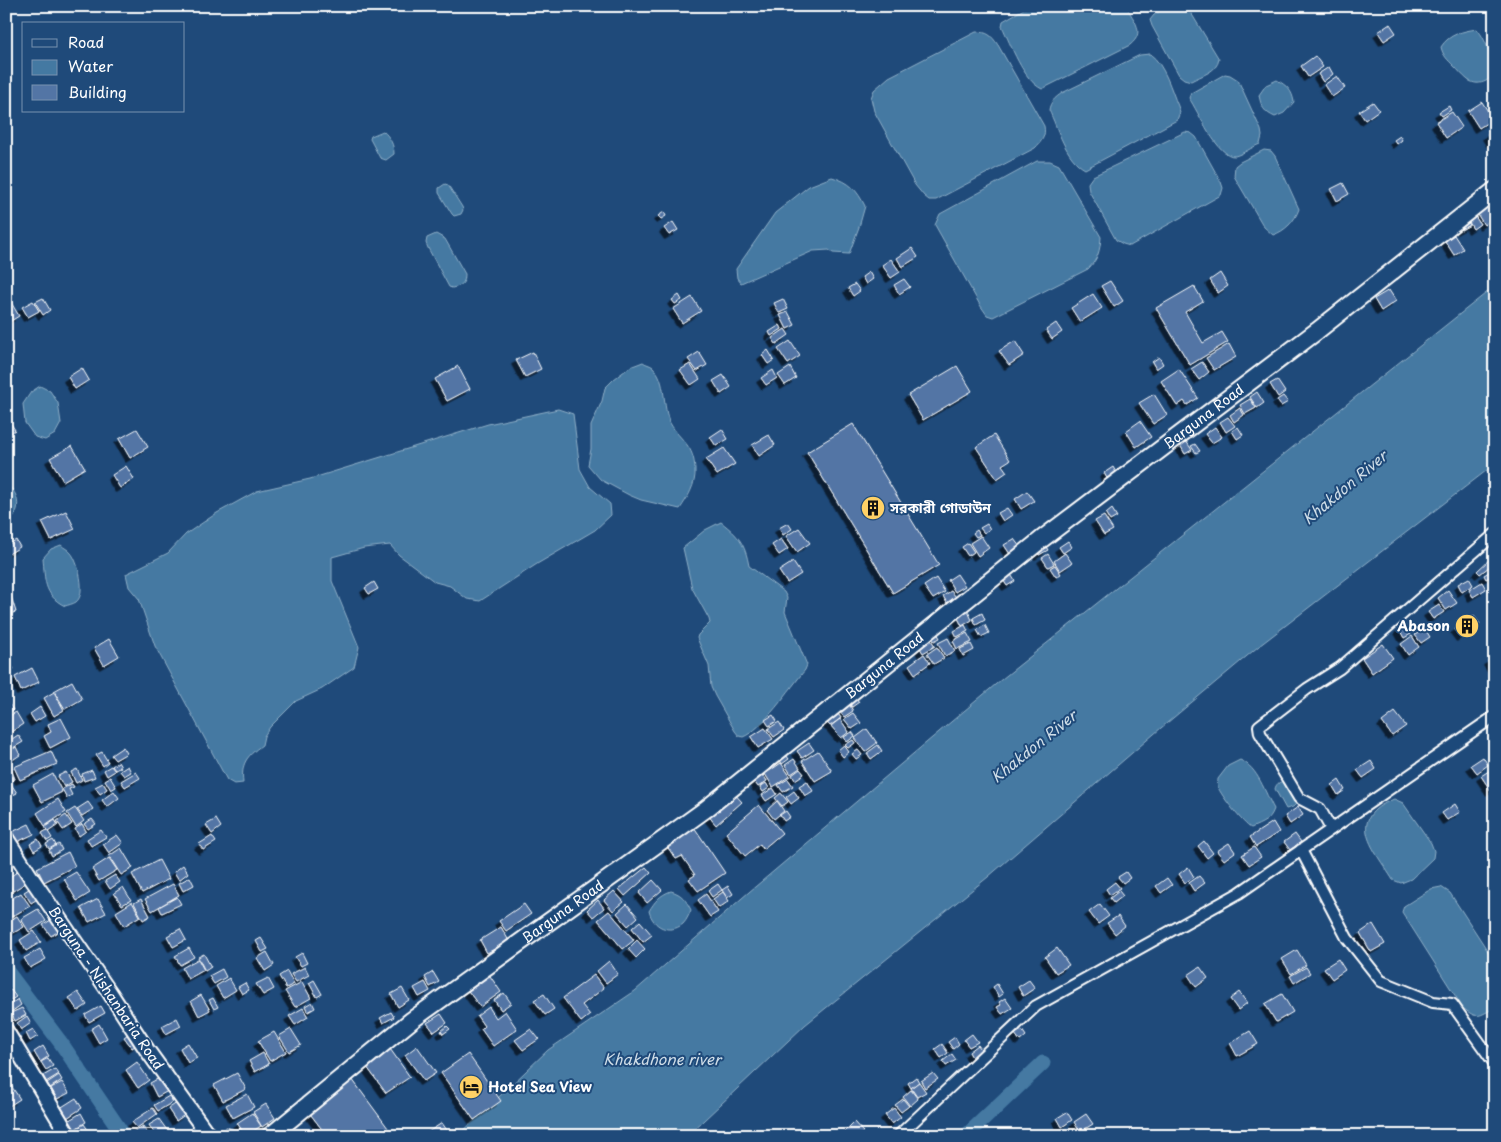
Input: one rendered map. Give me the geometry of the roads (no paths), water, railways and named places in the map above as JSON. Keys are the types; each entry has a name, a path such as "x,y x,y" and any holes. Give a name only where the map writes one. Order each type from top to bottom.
{"main road":[{"name":"Barguna Road","path":"270,1136 412,1020 706,809 1042,539 1317,331 1495,190"}],"street":[{"path":"1331,829 1320,809 1300,798 1260,734 1259,726 1307,689 1340,668 1495,534"},
{"path":"898,1136 1036,1006 1239,893 1495,716"},
{"name":"Barguna - Nishanbaria Road","path":"6,838 32,879 101,978 147,1050 208,1136"},
{"path":"1301,850 1347,938 1381,981 1433,1002 1452,1004 1495,1064"},
{"path":"6,1031 69,1136"}],"water":[{"path":"1029,6 1126,6 1137,26 1137,36 1130,45 1042,89 1023,70 1002,26 1003,21"},
{"path":"1167,6 1183,6 1191,13 1219,59 1212,70 1191,81 1179,75 1150,20"},
{"path":"1477,29 1488,48 1492,64 1490,77 1481,83 1470,81 1462,75 1446,58 1441,47 1452,36"},
{"path":"976,32 989,35 998,45 1044,126 1044,136 1035,148 936,200 929,200 915,185 874,111 871,98 874,90 889,77"},
{"path":"1150,54 1164,71 1170,85 1180,112 1177,120 1085,169 1078,164 1063,143 1049,110 1052,102 1062,93 1140,55"},
{"path":"1225,74 1238,80 1262,136 1260,144 1235,156 1229,155 1215,142 1189,98 1191,93"},
{"path":"1277,80 1284,84 1292,94 1294,102 1284,113 1275,117 1264,109 1259,95 1266,85"},
{"path":"383,131 391,141 394,151 394,154 386,160 380,158 370,139 371,136"},
{"path":"1185,132 1191,133 1196,137 1221,182 1223,188 1221,195 1130,246 1116,240 1089,191 1088,183 1093,176"},
{"path":"1264,150 1271,151 1275,156 1299,209 1289,225 1273,235 1264,227 1234,176 1235,166"},
{"path":"1037,161 1050,161 1059,165 1101,237 1099,251 1088,269 993,317 987,315 980,305 935,225 940,214"},
{"path":"832,177 844,181 852,187 865,206 849,254 833,253 829,250 813,251 741,283 737,278 736,269 775,213 809,186"},
{"path":"445,184 448,185 462,207 461,214 454,216 439,193 439,188"},
{"path":"436,234 445,239 465,274 462,284 458,286 449,287 428,248 427,238"},
{"name":"Khakdhone river","path":"1495,286 1495,464 1259,646 988,877 805,1025 687,1136 458,1136 548,1050 635,991 749,892 1002,679"},
{"path":"643,362 652,366 657,373 670,423 690,449 694,461 695,475 693,485 680,509 641,500 629,495 601,480 588,465 591,449 591,426 602,401 605,388 630,367"},
{"path":"40,386 50,391 58,403 61,423 55,434 45,440 35,437 25,423 23,404 31,392"},
{"path":"558,409 573,414 580,469 590,487 610,504 611,515 595,530 537,564 480,601 467,599 450,586 435,582 399,555 390,545 364,548 332,557 332,581 359,647 354,667 322,689 296,701 270,727 264,736 262,745 248,757 243,770 243,783 234,784 227,780 155,646 139,599 129,587 126,574 168,553 186,534 217,513 257,491 310,479 488,424"},
{"path":"6,484 14,492 18,503 15,514 6,522"},
{"path":"721,522 740,541 749,566 784,592 787,598 785,612 807,665 784,697 759,726 743,737 739,736 735,731 711,687 709,666 697,638 710,623 692,588 683,548 705,530"},
{"path":"61,545 74,557 79,570 81,585 81,592 76,602 65,606 53,597 46,586 43,558 51,549"},
{"path":"1240,760 1252,768 1274,809 1268,819 1251,828 1233,809 1218,786 1218,779 1228,766"},
{"path":"1284,781 1287,782 1296,804 1286,809 1275,789 1278,784"},
{"path":"1394,799 1403,803 1431,843 1434,851 1433,858 1411,879 1401,883 1393,880 1378,857 1368,835 1367,825 1370,816 1379,807"},
{"path":"1441,887 1450,893 1495,962 1495,1008 1481,1015 1472,1014 1463,1008 1402,912 1404,906 1431,889"},
{"path":"671,891 683,898 691,910 683,924 667,929 662,928 654,921 649,911 658,899"}],"waterway":[{"path":"6,970 61,1043 124,1136"},
{"path":"966,1136 1043,1063"}],"place":[{"name":"সরকারী গোডাউন","path":"873,508"},
{"name":"Abason","path":"1467,626"},
{"name":"Hotel Sea View","path":"471,1087"}],"water label":[{"name":"Khakdon River","path":"1345,488"},
{"name":"Khakdon River","path":"1034,747"}]}
